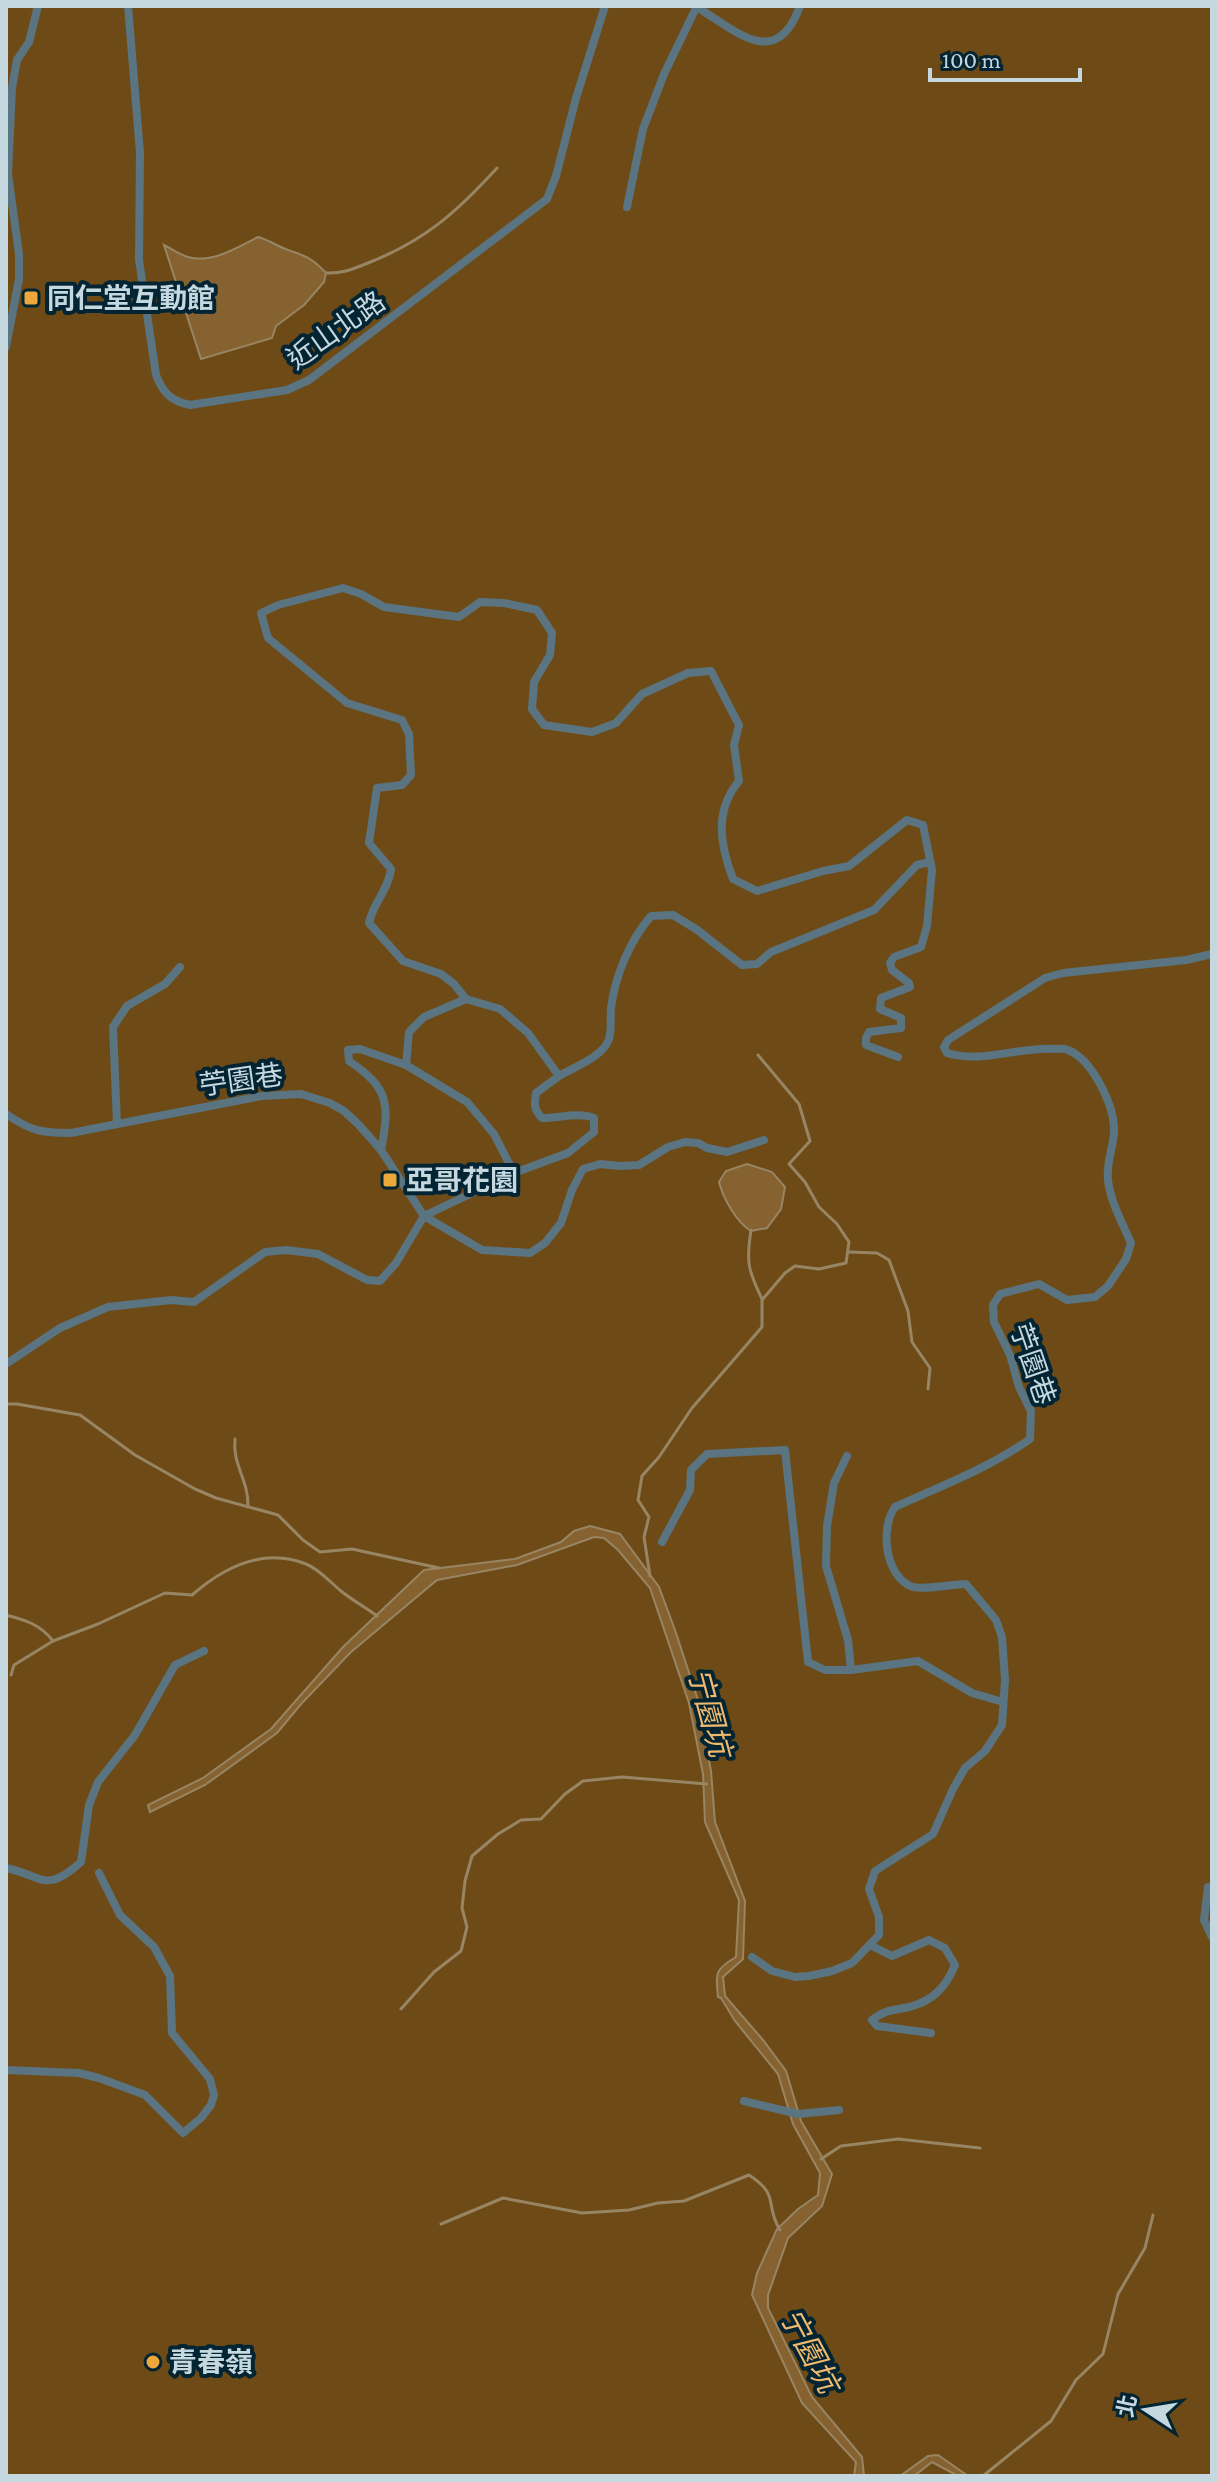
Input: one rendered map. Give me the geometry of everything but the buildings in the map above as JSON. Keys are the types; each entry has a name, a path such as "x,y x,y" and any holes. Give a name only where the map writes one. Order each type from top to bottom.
{"street":[{"path":"6,347 19,279 19,254 8,174 12,88 17,60 29,42 38,6"},
{"name":"近山北路","path":"128,6 140,153 139,260 156,375 163,392 177,402 190,405 287,390 309,380 547,199 605,6"},
{"path":"627,207 643,129 664,74 696,6 721,24 759,42 784,35 793,25 800,6"},
{"path":"559,1076 528,1033 500,1009 466,999 441,974 403,961 369,923 389,882 391,869 369,843 377,788 402,785 411,775 409,734 402,720 347,703 268,638 261,613 278,605 343,588 384,607 459,617 480,602 537,610 552,633 550,655 534,682 532,709 544,725 592,732 616,723 642,694 688,673 711,671 739,725 734,745 739,781 728,794 721,819 722,851 733,879 757,891 849,866 907,820 923,825 932,870 927,926 921,947 894,957 890,963 892,970 910,987 879,1001 880,1009 901,1018 901,1028 869,1032 866,1038 866,1045 898,1057"},
{"path":"6,1364 60,1328 108,1307 171,1300 194,1302 265,1252 286,1250 318,1254 367,1280 380,1281 396,1263 424,1216 514,1173 568,1153 594,1132 594,1118 586,1115 542,1118 536,1112 536,1093 599,1052 609,1039 612,1005 622,967 643,924 651,916 673,915 742,965 757,964 771,952 874,910 917,865 929,862"},
{"name":"苧園巷","path":"870,1945 879,1935 879,1917 869,1889 875,1871 933,1834 965,1768 994,1741 1002,1725 1004,1657 996,1620 966,1584 920,1589 908,1585 890,1562 887,1545 890,1514 895,1507 1012,1452 1030,1439 1031,1411 994,1322 993,1305 1000,1294 1039,1284 1067,1300 1095,1297 1108,1286 1126,1259 1131,1243 1108,1184 1107,1164 1114,1133 1112,1112 1087,1064 1068,1050 1043,1048 968,1058 947,1053 944,1047 948,1040 1045,978 1212,954"},
{"path":"117,1124 113,1027 127,1006 165,984 180,967"},
{"path":"406,1065 409,1032 424,1017 466,999"},
{"path":"381,1150 386,1115 384,1094 376,1083 349,1061 348,1050 360,1049 406,1065 467,1102 494,1134 514,1173"},
{"name":"苧園巷","path":"6,1114 28,1129 71,1133 262,1096 301,1094 344,1111 381,1150 424,1216"},
{"path":"424,1216 482,1250 530,1253 545,1243 561,1223 583,1169 600,1164 639,1165 668,1147 685,1142 727,1152 764,1140"},
{"path":"662,1542 690,1490 691,1470 707,1454 785,1450 808,1662 825,1670 851,1670 918,1661 972,1693 1003,1702"},
{"path":"847,1456 834,1483 827,1526 826,1566 848,1640 851,1670"},
{"path":"6,1868 45,1882 66,1876 81,1862 89,1805 98,1782 135,1735 175,1665 204,1651"},
{"path":"6,2070 79,2073 99,2078 145,2095 183,2133 211,2105 214,2095 210,2079 172,2033 170,1976 154,1947 120,1915 99,1873"},
{"path":"1208,1887 1204,1920 1212,1937"},
{"path":"752,1957 772,1971 795,1977 809,1976 852,1963 870,1945 892,1956 929,1940 945,1948 955,1965 948,1983 928,2001 883,2011 872,2020 877,2026 931,2033"},
{"path":"744,2101 798,2114 839,2110"}],"shaded area":[{"path":"6,6 1212,6 1212,2476 6,2476"},
{"path":"258,237 313,261 326,273 324,282 304,305 276,326 272,338 201,359 164,245 197,259 224,253"},
{"path":"747,1164 772,1172 785,1187 781,1209 767,1228 751,1231 731,1210 719,1182 726,1171"},
{"path":"590,1526 620,1534 659,1587 698,1700 711,1771 715,1822 745,1901 743,1959 723,1977 725,1996 786,2071 801,2121 832,2174 822,2206 788,2238 768,2295 768,2308 812,2397 862,2457 864,2476 854,2476 856,2462 802,2403 752,2295 757,2273 777,2229 818,2195 820,2173 793,2124 778,2074 718,1997 718,1973 736,1957 739,1900 705,1822 703,1774 689,1703 650,1588 618,1550 604,1538 594,1537 517,1565 437,1580 351,1652 277,1733 205,1785 150,1812 148,1805 203,1778 271,1729 343,1647 424,1570 515,1559 561,1542 574,1531"},
{"path":"938,2455 968,2476 958,2476 932,2462 914,2476 900,2476 928,2456"}],"waterway":[{"path":"326,273 357,267 423,235 453,212 497,168"},
{"path":"650,1576 644,1537 649,1517 638,1500 642,1476 659,1457 692,1408 762,1327 762,1300 785,1273 795,1266 819,1269 846,1263 849,1242 837,1224 819,1207 805,1182 789,1164 810,1141 799,1104 758,1055"},
{"path":"751,1230 749,1266 762,1299"},
{"path":"849,1252 877,1253 889,1260 908,1311 912,1342 930,1368 928,1389"},
{"name":"宁園坑","path":"6,1404 80,1415 135,1455 195,1489 278,1515 320,1552 352,1549 439,1568"},
{"path":"235,1439 248,1507"},
{"path":"11,1675 14,1665 53,1641 165,1593 192,1595 231,1568 259,1559 290,1559 311,1566 377,1616"},
{"path":"6,1615 37,1627 53,1641"},
{"path":"401,2009 434,1972 461,1951 467,1927 462,1908 465,1881 472,1856 498,1834 521,1820 541,1819 565,1794 583,1781 622,1777 707,1784"},
{"path":"821,2159 841,2146 898,2139 980,2148"},
{"path":"441,2224 503,2198 582,2213 629,2210 684,2201 749,2175 769,2195 780,2230"},
{"path":"983,2476 1051,2421 1076,2380 1103,2354 1118,2294 1145,2248 1153,2215"}],"place":[{"name":"同仁堂互動館","path":"31,298"},
{"name":"亞哥花園","path":"390,1180"},
{"name":"青春嶺","path":"153,2362"}]}
